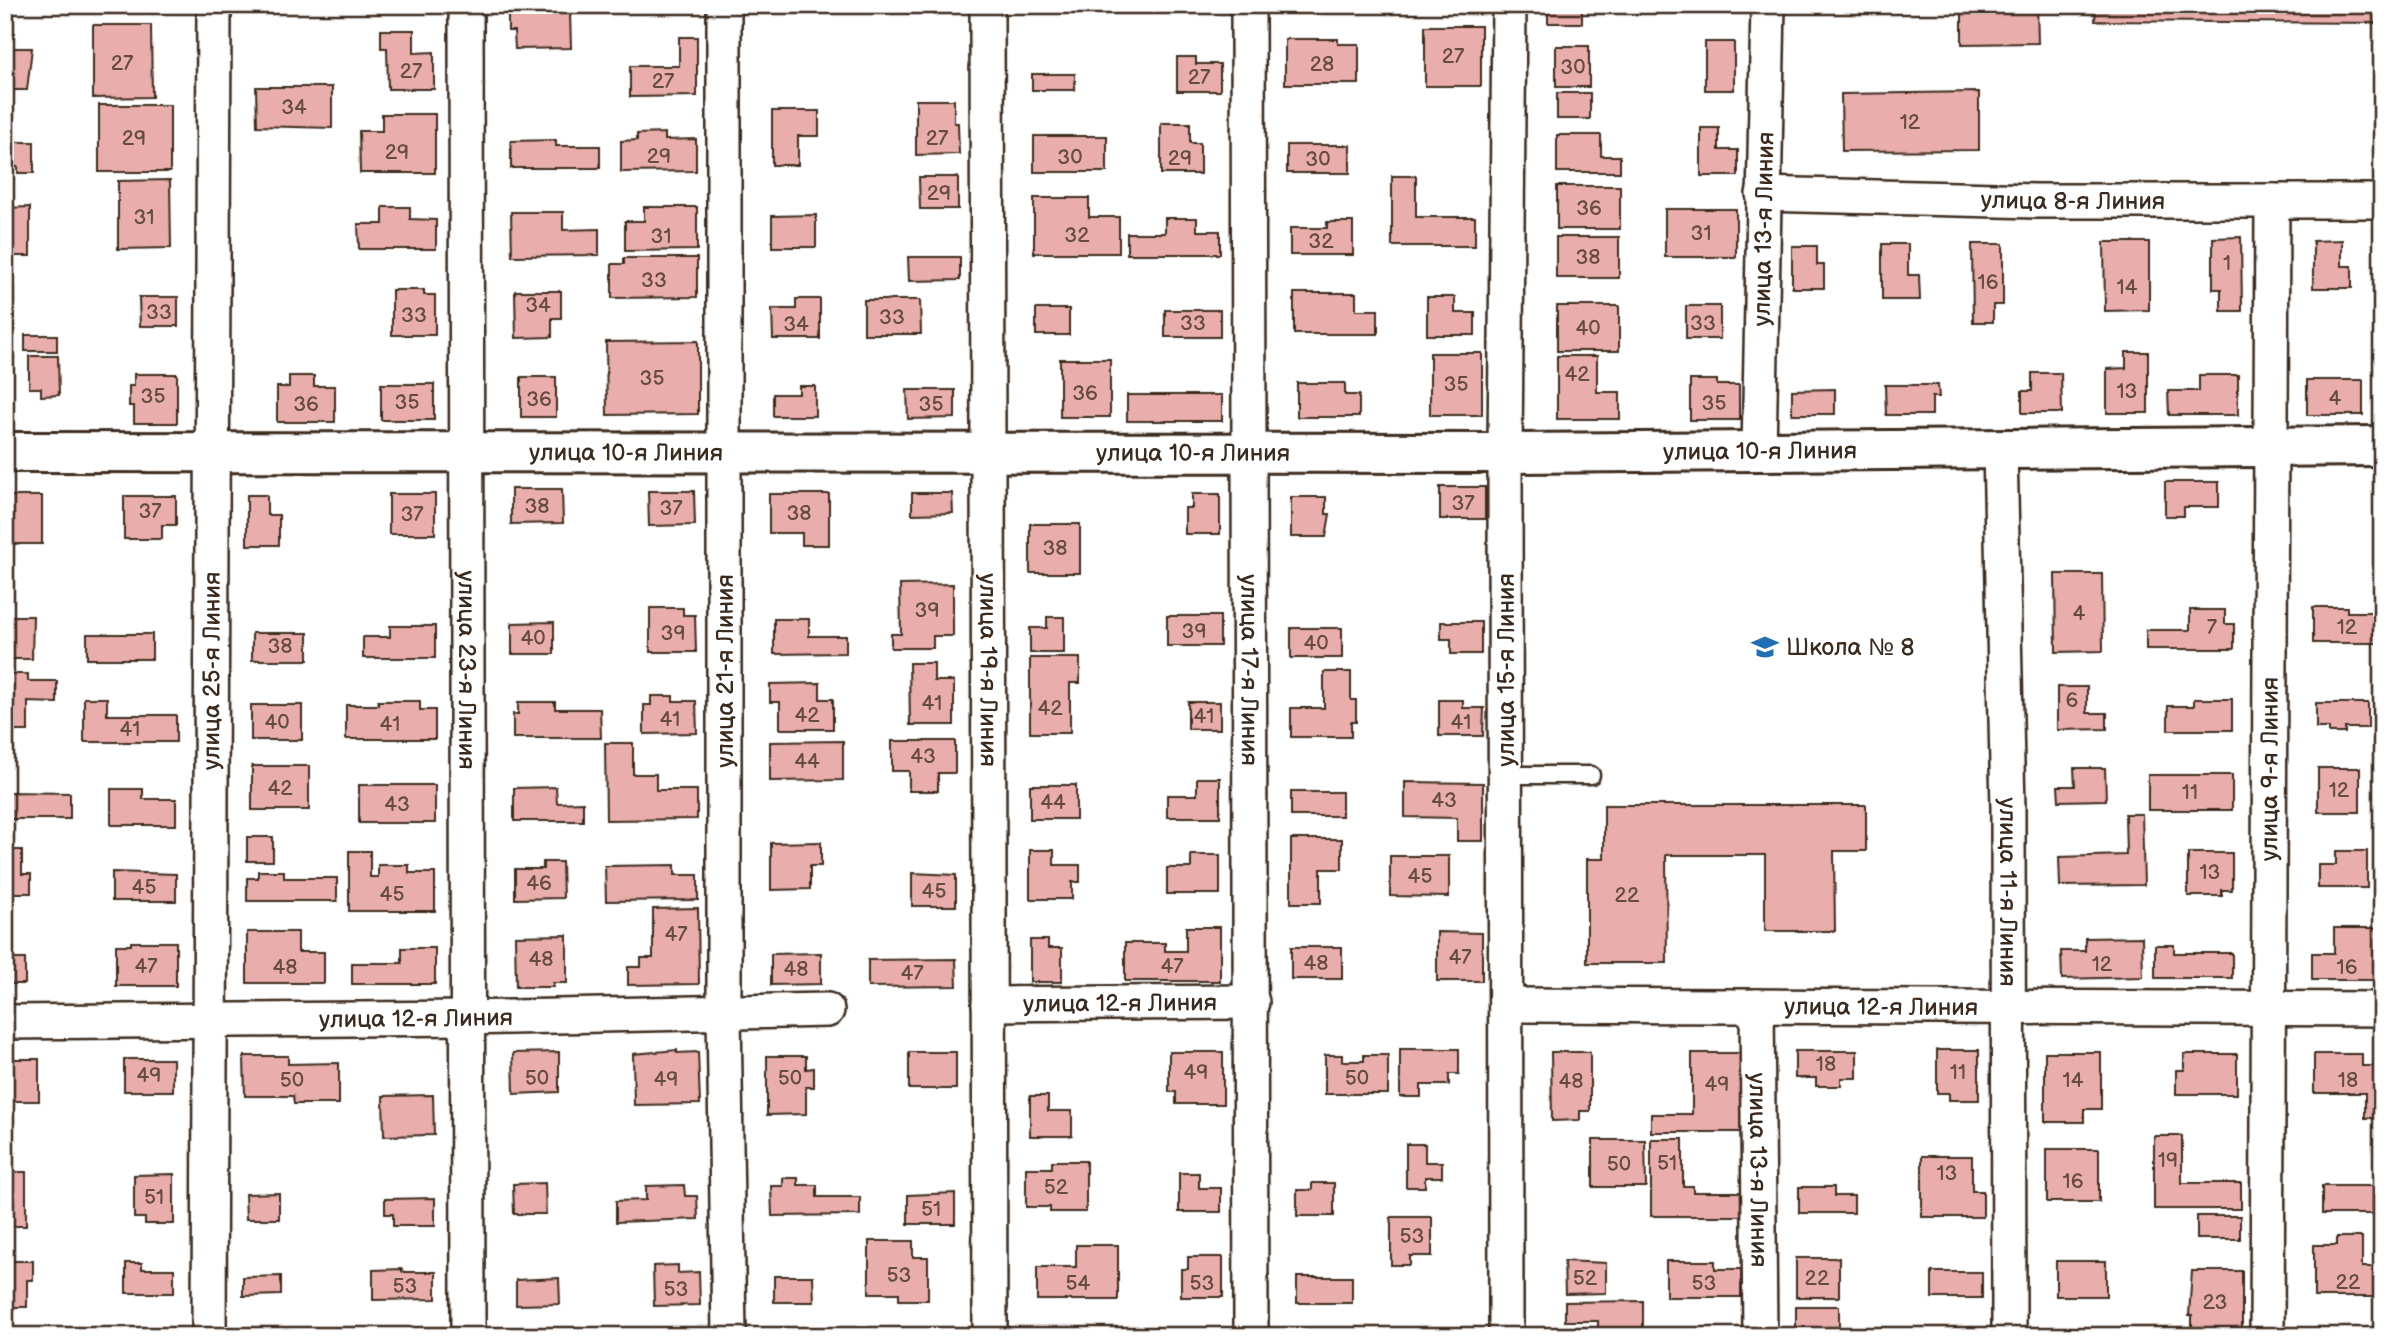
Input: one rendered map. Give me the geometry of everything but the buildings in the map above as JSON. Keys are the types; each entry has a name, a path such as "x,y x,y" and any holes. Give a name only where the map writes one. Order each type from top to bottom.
{"street":[{"name":"улица 25-я Линия","path":"209,1336 210,454 214,5"},
{"name":"улица 23-я Линия","path":"466,5 468,1336"},
{"name":"улица 21-я Линия","path":"724,5 724,1014 729,1336"},
{"name":"улица 19-я Линия","path":"987,5 990,1336"},
{"name":"улица 17-я Линия","path":"1248,5 1251,1336"},
{"name":"улица 15-я Линия","path":"1506,1336 1505,453 1509,5"},
{"name":"улица 13-я Линия","path":"1759,451 1768,5"},
{"name":"улица 8-я Линия","path":"1763,194 2036,201 2382,201"},
{"name":"улица 9-я Линия","path":"2267,1336 2266,1007 2273,201"},
{"name":"улица 10-я Линия","path":"5,452 1505,453 2382,446"},
{"name":"улица 11-я Линия","path":"2000,449 2006,637 2009,1336"},
{"name":"улица 12-я Линия","path":"989,1004 1252,1002"},
{"name":"улица 12-я Линия","path":"1507,1005 2382,1009"},
{"name":"улица 13-я Линия","path":"1757,1006 1760,1336"},
{"name":"улица 12-я Линия","path":"5,1022 467,1018 827,1010"}],"lane":[{"path":"1506,775 1591,775"}],"place":[{"name":"Школа № 8","path":"1765,647"}]}
